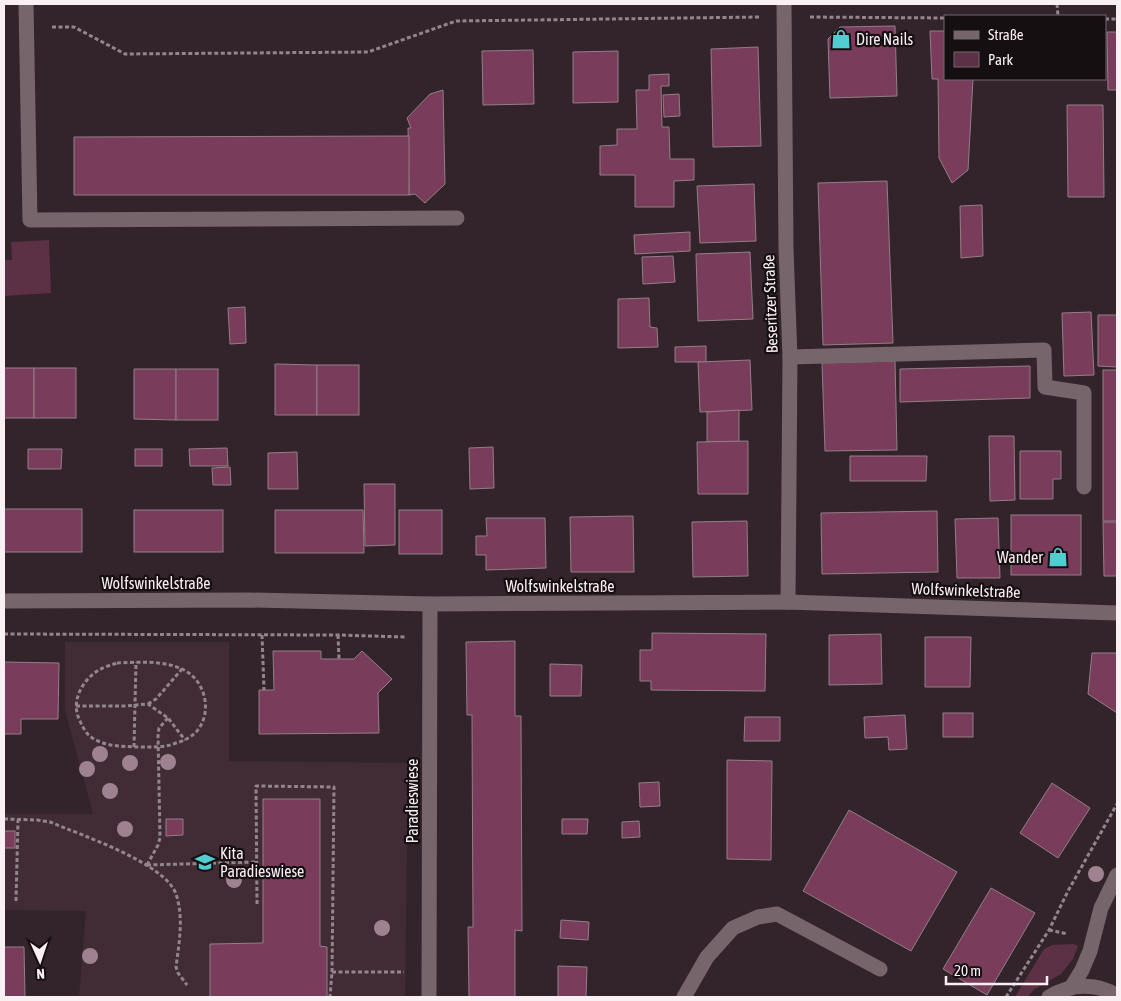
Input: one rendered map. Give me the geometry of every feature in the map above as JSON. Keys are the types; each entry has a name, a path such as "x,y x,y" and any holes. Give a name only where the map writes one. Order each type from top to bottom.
{"street":[{"path":"26,4 30,220 457,218"},
{"name":"Beseritzer Straße","path":"784,10 786,249 790,357 788,602"},
{"path":"790,357 1044,350 1045,387 1084,393 1084,487"},
{"name":"Wolfswinkelstraße","path":"4,601 250,600 430,604 788,602 1117,613"},
{"name":"Paradieswiese","path":"429,997 430,604"},
{"path":"1071,988 1082,970 1090,951 1101,908 1117,875"},
{"path":"684,997 707,957 733,928 767,915 777,914 880,969"},
{"path":"1049,997 1057,992 1086,986 1100,988 1117,996"}],"path":[{"path":"27,27 74,27 124,54 368,52 456,21 784,10 944,18"},
{"path":"4,634 338,635 403,636 410,640"},
{"path":"262,635 264,690"},
{"path":"338,635 339,659"},
{"path":"134,746 136,662"},
{"path":"136,662 153,663 182,669 191,674 199,683 204,695 205,707 203,720 196,732 185,740 172,745 158,747 120,747 105,744 92,738 80,723 76,706 79,691 88,679 100,669 117,664 136,662"},
{"path":"76,706 148,704 156,699 182,669"},
{"path":"148,704 168,718 185,740"},
{"path":"147,865 160,838 159,728 168,718"},
{"path":"257,904 256,786 334,787 332,972 330,997"},
{"path":"1006,997 1049,930 1068,891 1117,804"},
{"path":"4,820 50,822 147,865 164,877 175,892 179,908 180,929 176,967 187,985"},
{"path":"16,901 18,820"},
{"path":"147,865 256,862"},
{"path":"332,972 406,972"}],"shaded area":[{"name":"Kita Paradieswiese","path":"65,642 229,642 229,761 408,763 405,997 79,997 86,911 4,910 4,814 93,814 65,710"}],"green space":[{"path":"49,240 51,293 4,296 4,260 12,260 11,242"},
{"path":"1073,944 1078,946 1073,959 1061,974 1035,989 1027,997 1015,997 1044,949 1052,945"}],"building":[{"path":"895,26 897,96 830,98 828,39 840,27"},
{"path":"930,31 944,31 944,80 973,80 968,170 952,183 939,158 938,79 932,79"},
{"path":"1107,32 1117,32 1117,90 1108,90"},
{"path":"758,47 761,146 713,147 711,49"},
{"path":"533,50 534,104 483,105 482,51"},
{"path":"618,51 618,102 573,103 573,52"},
{"path":"669,74 669,86 661,86 662,127 669,127 670,159 694,159 694,180 674,181 674,207 635,207 635,175 600,175 600,146 617,145 617,129 637,129 636,90 649,90 649,75"},
{"path":"443,90 445,184 425,203 415,194 409,195 408,128 411,128 407,118 430,94"},
{"path":"679,94 680,116 664,117 663,95"},
{"path":"1067,105 1103,105 1104,197 1068,197"},
{"path":"409,136 409,195 74,195 74,137"},
{"path":"887,181 893,343 823,345 818,183"},
{"path":"754,184 756,241 700,243 697,186"},
{"path":"982,205 983,256 961,258 960,206"},
{"path":"690,232 690,251 635,254 634,235"},
{"path":"750,252 753,319 698,321 696,254"},
{"path":"673,256 675,282 643,284 642,257"},
{"path":"649,298 650,327 657,328 658,347 618,348 618,299"},
{"path":"245,307 246,343 230,344 228,308"},
{"path":"1091,312 1094,375 1064,376 1062,313"},
{"path":"1098,315 1117,315 1117,367 1098,366"},
{"path":"706,346 706,362 675,362 675,347"},
{"path":"750,360 752,410 700,412 698,362"},
{"path":"895,361 897,450 825,451 822,363"},
{"path":"275,364 317,365 317,415 275,415"},
{"path":"317,365 359,365 359,415 317,415"},
{"path":"1030,366 1030,398 900,402 900,369"},
{"path":"4,368 34,368 34,418 4,418"},
{"path":"34,368 76,368 76,418 34,418"},
{"path":"134,369 176,369 176,420 134,419"},
{"path":"176,369 218,369 218,420 176,420"},
{"path":"1103,370 1117,370 1117,521 1103,521"},
{"path":"739,410 739,442 707,442 707,412"},
{"path":"989,436 1014,436 1015,500 990,501"},
{"path":"748,441 748,494 698,494 697,442"},
{"path":"493,447 494,488 470,489 469,448"},
{"path":"227,448 228,466 190,466 189,449"},
{"path":"28,449 62,449 61,469 28,469"},
{"path":"135,449 162,449 162,466 135,466"},
{"path":"1020,451 1061,451 1061,479 1053,479 1053,499 1020,499"},
{"path":"297,452 298,489 268,489 268,453"},
{"path":"850,456 927,456 926,481 850,481"},
{"path":"230,467 231,485 213,485 212,468"},
{"path":"364,484 395,484 395,545 365,546"},
{"path":"4,509 82,509 82,552 4,552"},
{"path":"134,510 223,510 223,552 134,552"},
{"path":"275,510 363,510 364,553 275,553"},
{"path":"399,510 442,510 442,554 399,554"},
{"path":"937,511 938,572 822,574 821,513"},
{"path":"1011,515 1081,515 1081,575 1011,575"},
{"path":"633,516 634,572 571,572 570,517"},
{"path":"486,518 545,518 546,568 486,570 486,555 476,555 476,536 487,536"},
{"path":"998,518 1000,578 957,578 955,519"},
{"path":"747,521 748,576 693,577 692,522"},
{"path":"1103,522 1117,522 1117,576 1104,576"},
{"path":"652,633 766,634 765,691 651,690 651,681 640,681 640,650 652,650"},
{"path":"881,634 882,684 829,685 829,635"},
{"path":"925,637 971,637 970,687 925,687"},
{"path":"515,641 515,716 521,716 522,931 515,930 515,997 469,997 468,927 473,927 472,715 467,715 466,642"},
{"path":"273,651 321,651 321,659 354,659 362,651 392,679 378,693 379,733 259,734 259,690 274,690"},
{"path":"1092,653 1117,653 1117,713 1088,694"},
{"path":"4,662 59,663 58,719 21,719 21,734 4,734"},
{"path":"550,664 582,665 581,696 550,696"},
{"path":"943,713 973,713 973,737 943,737"},
{"path":"905,715 907,749 889,750 888,737 865,738 864,717"},
{"path":"745,717 780,717 780,741 744,741"},
{"path":"727,760 772,761 771,860 727,859"},
{"path":"659,782 660,806 640,807 639,783"},
{"path":"1052,783 1090,808 1058,858 1020,833"},
{"path":"263,799 320,799 320,946 327,947 327,997 210,997 210,944 263,943"},
{"path":"849,810 957,872 911,951 803,891"},
{"path":"166,819 183,819 183,835 166,836"},
{"path":"562,819 588,819 587,834 562,834"},
{"path":"639,821 640,837 622,838 622,822"},
{"path":"4,831 15,831 15,848 4,848"},
{"path":"991,888 1035,913 987,995 943,969"},
{"path":"561,920 589,922 588,940 560,938"},
{"path":"4,947 24,947 25,997 4,997"},
{"path":"558,966 587,967 586,997 558,997"}],"place":[{"name":"Dire Nails","path":"841,39"},
{"name":"Wander","path":"1058,557"},
{"name":"Kita Paradieswiese","path":"205,862"}]}
